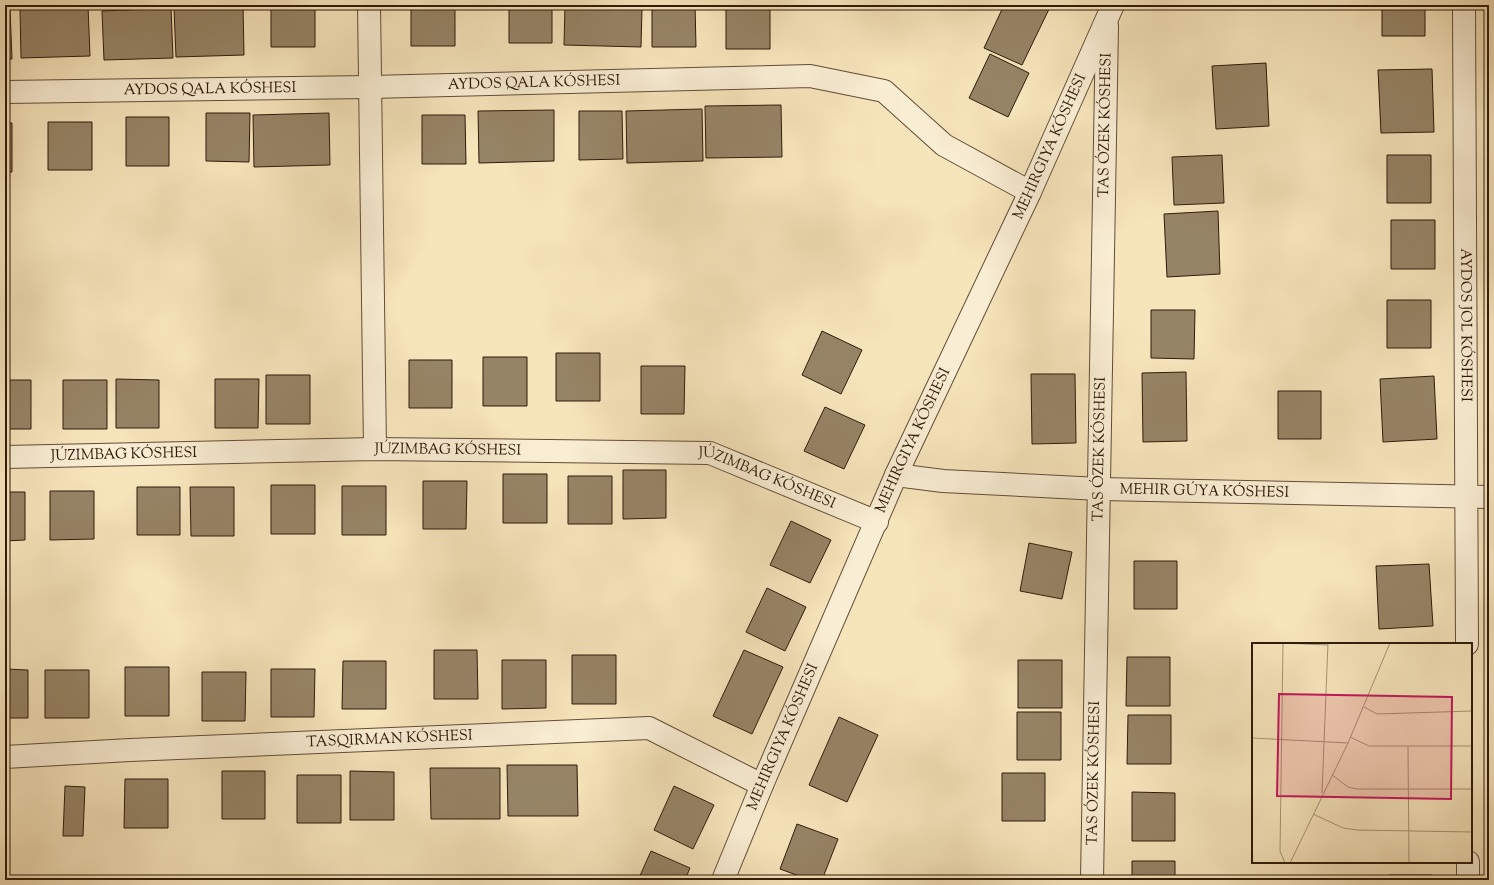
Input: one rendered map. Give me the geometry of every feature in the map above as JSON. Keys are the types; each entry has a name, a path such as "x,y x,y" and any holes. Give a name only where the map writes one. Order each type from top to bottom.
{"street":[{"path":"369,5 375,449"},
{"name":"AYDOS JOL KÓSHESI","path":"1464,5 1467,643"},
{"name":"MEHIRGIYA KÓSHESI","path":"723,880 762,785 877,522 896,475 1030,192 1110,12"},
{"name":"TAS ÓZEK KÓSHESI","path":"1092,880 1110,12"},
{"name":"AYDOS QALA KÓSHESI","path":"5,92 370,87 810,76 884,91 944,145 1030,192"},
{"name":"JÚZIMBAǴ KÓSHESI","path":"5,458 375,449 710,453 877,522"},
{"name":"MEHIR GÚYА KÓSHESI","path":"896,475 943,482 1100,489 1489,497"},
{"path":"5,757 130,750 649,728 762,785"},
{"path":"1468,863 1468,880"}],"building":[{"path":"243,5 244,55 176,57 174,8"},
{"path":"271,5 315,5 315,47 271,47"},
{"path":"411,5 455,5 455,46 411,46"},
{"path":"509,5 552,5 552,43 509,43"},
{"path":"652,5 695,5 696,47 652,47"},
{"path":"726,5 770,5 770,49 726,49"},
{"path":"1004,5 1051,5 1022,65 984,48"},
{"path":"1382,5 1425,5 1425,36 1382,36"},
{"path":"88,6 90,56 21,58 20,9"},
{"path":"565,6 642,8 641,47 564,45"},
{"path":"171,8 173,58 104,60 102,11"},
{"path":"5,9 10,9 12,59 5,59"},
{"path":"990,54 1029,73 1008,117 969,98"},
{"path":"1266,63 1269,126 1216,129 1212,66"},
{"path":"1432,69 1434,132 1381,133 1378,70"},
{"path":"781,105 782,157 706,158 705,106"},
{"path":"702,109 703,161 627,163 626,111"},
{"path":"554,110 554,161 479,163 478,111"},
{"path":"579,111 622,111 623,159 579,160"},
{"path":"206,113 250,113 249,162 206,161"},
{"path":"329,113 330,165 254,167 253,115"},
{"path":"422,115 465,115 466,164 422,164"},
{"path":"126,117 169,117 169,166 126,166"},
{"path":"48,122 92,122 92,170 48,170"},
{"path":"5,123 12,123 12,172 5,172"},
{"path":"1222,155 1224,203 1174,205 1172,157"},
{"path":"1387,155 1431,155 1431,203 1387,203"},
{"path":"1218,211 1220,274 1167,277 1164,214"},
{"path":"1391,220 1435,220 1435,269 1391,269"},
{"path":"1387,300 1431,300 1431,348 1387,348"},
{"path":"1151,310 1195,310 1194,359 1151,358"},
{"path":"822,331 862,350 841,394 802,375"},
{"path":"556,353 600,353 600,401 556,401"},
{"path":"483,357 527,357 527,406 483,406"},
{"path":"409,360 452,360 452,408 409,408"},
{"path":"641,366 685,366 684,414 641,414"},
{"path":"1186,372 1187,441 1143,442 1142,373"},
{"path":"1031,374 1075,374 1076,443 1032,444"},
{"path":"266,375 310,375 310,424 266,424"},
{"path":"1434,376 1437,439 1383,442 1380,379"},
{"path":"116,379 159,380 159,428 116,428"},
{"path":"215,379 259,379 258,428 215,428"},
{"path":"5,380 31,380 31,429 5,429"},
{"path":"63,380 107,380 107,429 63,429"},
{"path":"1278,391 1321,391 1321,439 1278,439"},
{"path":"825,407 865,425 844,469 804,451"},
{"path":"623,470 666,470 666,518 623,519"},
{"path":"503,474 547,474 547,523 503,523"},
{"path":"568,476 612,476 612,524 568,524"},
{"path":"423,481 467,481 466,529 423,529"},
{"path":"271,485 315,485 315,534 271,534"},
{"path":"342,486 386,486 386,535 342,535"},
{"path":"137,487 180,487 180,535 137,535"},
{"path":"190,487 234,487 234,536 191,536"},
{"path":"50,491 94,491 94,539 50,540"},
{"path":"5,492 25,492 25,540 5,541"},
{"path":"791,521 831,540 810,583 770,565"},
{"path":"1029,543 1072,552 1062,599 1020,591"},
{"path":"1134,561 1177,561 1177,609 1134,609"},
{"path":"1429,564 1433,626 1379,629 1376,566"},
{"path":"767,588 806,607 785,651 746,632"},
{"path":"434,650 477,650 478,699 434,699"},
{"path":"744,650 783,667 752,734 713,716"},
{"path":"572,655 616,655 616,704 572,704"},
{"path":"1127,657 1170,657 1170,706 1126,706"},
{"path":"502,660 546,660 546,708 502,709"},
{"path":"1018,660 1062,660 1062,708 1018,708"},
{"path":"343,661 386,661 386,709 342,709"},
{"path":"125,667 169,667 169,716 125,716"},
{"path":"5,669 28,670 28,718 5,718"},
{"path":"271,669 315,669 314,717 271,717"},
{"path":"45,670 89,670 89,718 45,718"},
{"path":"202,672 246,672 245,721 202,721"},
{"path":"1017,712 1061,712 1061,760 1017,760"},
{"path":"1128,715 1171,715 1171,764 1127,764"},
{"path":"839,717 878,735 847,802 809,785"},
{"path":"507,765 577,765 578,816 508,816"},
{"path":"430,768 500,768 500,819 431,819"},
{"path":"222,771 265,771 265,819 222,819"},
{"path":"350,771 394,772 394,820 350,820"},
{"path":"1002,773 1045,773 1045,821 1002,821"},
{"path":"297,775 341,775 341,823 297,823"},
{"path":"125,779 168,779 168,828 124,828"},
{"path":"65,786 85,787 83,836 63,836"},
{"path":"674,786 714,805 693,849 654,830"},
{"path":"1132,792 1175,793 1175,841 1132,841"},
{"path":"797,824 838,839 822,880 810,880 780,869"},
{"path":"651,851 690,868 685,880 638,880"},
{"path":"1132,861 1175,861 1175,880 1132,880"},
{"path":"1389,875 1432,875 1432,880 1389,880"}]}
